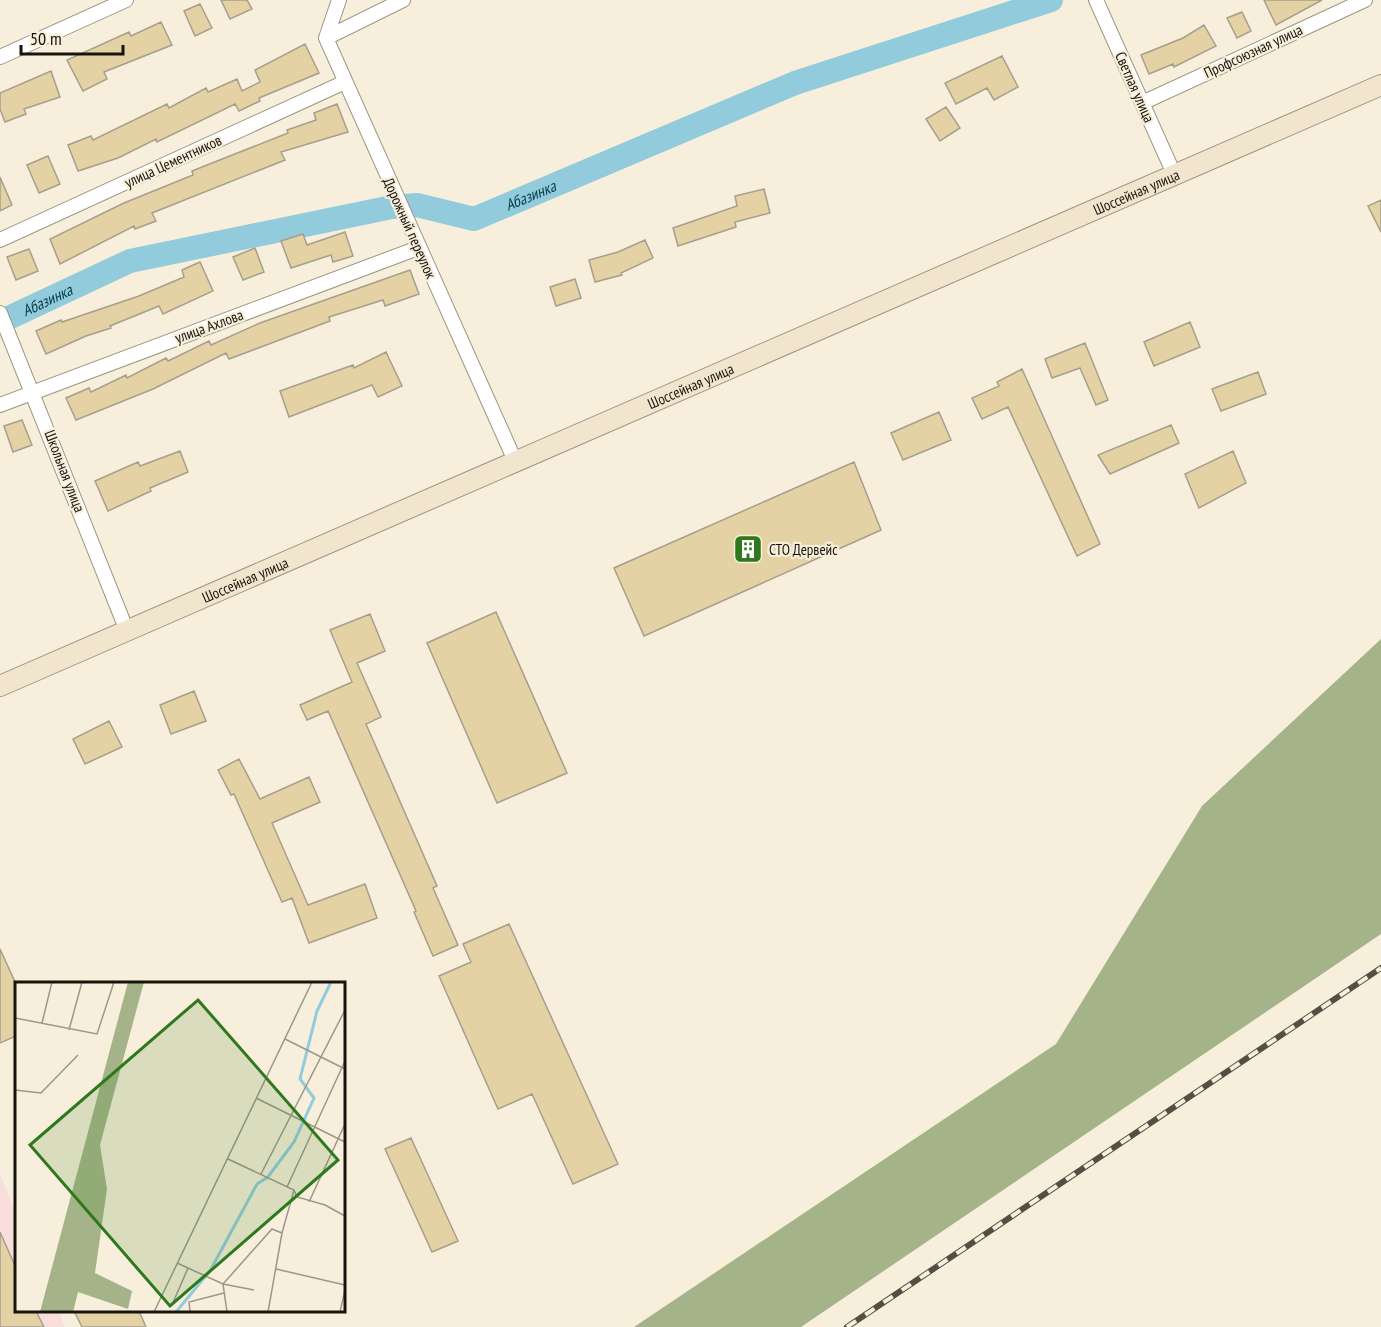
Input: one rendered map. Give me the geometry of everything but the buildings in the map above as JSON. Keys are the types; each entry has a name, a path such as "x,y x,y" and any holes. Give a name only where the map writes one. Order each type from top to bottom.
{"main road":[{"name":"Шоссейная улица","path":"0,679 126,627 1381,79"},
{"name":"Шоссейная улица","path":"0,686 512,454 982,248 1381,85"}],"street":[{"path":"0,57 126,0"},
{"path":"326,39 339,0"},
{"path":"326,39 403,0"},
{"name":"Светлая улица","path":"1096,0 1172,171"},
{"name":"Профсоюзная улица","path":"1142,103 1365,0"},
{"name":"Дорожный переулок","path":"326,39 512,454"},
{"name":"улица Цементников","path":"0,240 345,82"},
{"name":"улица Ахлова","path":"0,405 418,248"},
{"name":"Школьная улица","path":"0,313 126,627"}],"shaded area":[{"path":"0,1174 15,1211 15,1312 58,1312 65,1327 0,1327"}],"green space":[{"path":"1381,639 1381,934 801,1327 634,1327 1056,1044 1202,806"}],"waterway":[{"name":"Абазинка","path":"0,322 130,261 392,207 417,205 474,219 795,83 1051,0"}],"railway":[{"path":"847,1327 1381,968"}],"place":[{"name":"СТО Дервейс","path":"748,549"}]}
